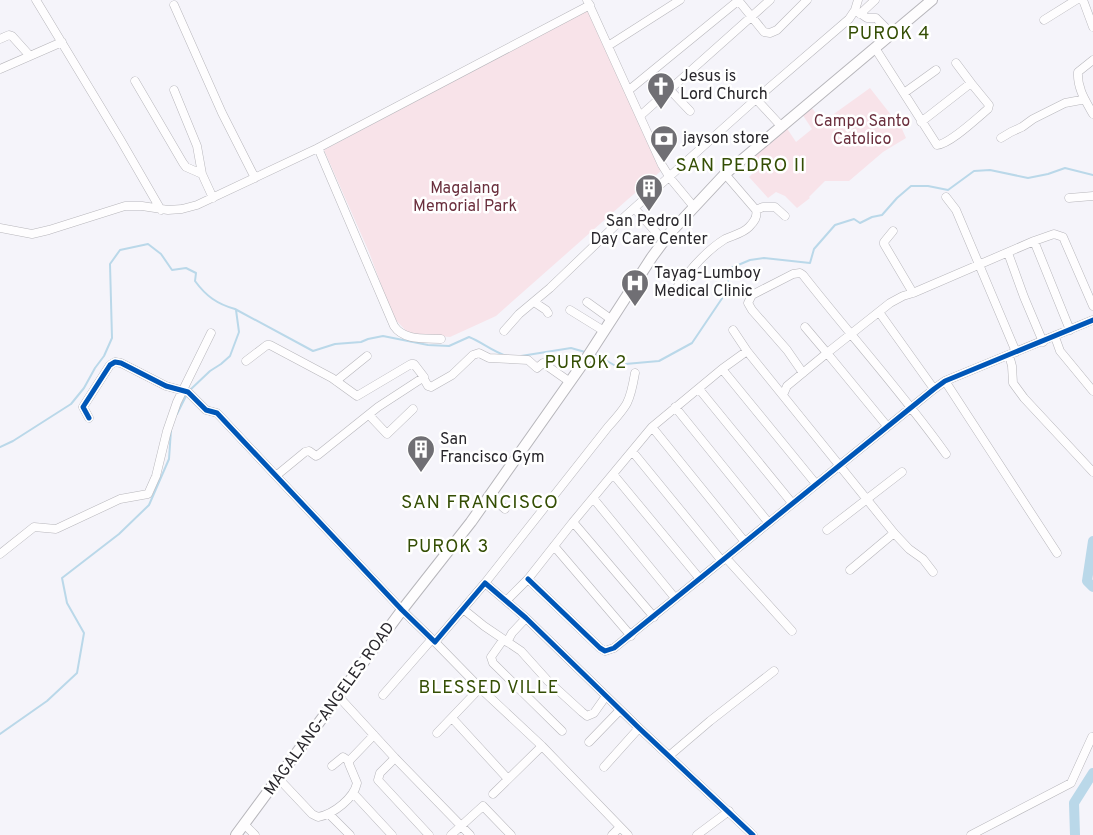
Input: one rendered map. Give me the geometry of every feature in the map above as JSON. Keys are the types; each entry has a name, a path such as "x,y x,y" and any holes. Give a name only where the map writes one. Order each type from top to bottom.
{"main road":[{"name":"MAGALANG-ANGELES ROAD","path":"236,835 402,610 490,496 570,382 664,241 725,174 932,0"}],"street":[{"path":"36,0 161,210"},
{"path":"608,46 680,0"},
{"path":"629,90 738,0 764,32 770,33 777,30 807,0"},
{"path":"640,116 770,0"},
{"path":"858,0 858,12"},
{"path":"504,331 519,314 756,99 849,19 875,0"},
{"path":"1044,20 1076,0"},
{"path":"1083,0 1093,27"},
{"path":"0,228 32,234 125,206 142,206 161,210 182,209 213,198 318,148 589,3 662,165 670,178 694,207"},
{"path":"174,5 222,113 255,178"},
{"path":"858,12 867,18 876,18 892,34"},
{"path":"0,39 8,35 12,36 30,56"},
{"path":"0,69 62,42"},
{"path":"875,48 921,122 936,143 940,145 989,108 989,104 956,63"},
{"path":"1093,60 1078,72 1078,85 1093,114"},
{"path":"904,93 936,70"},
{"path":"135,81 183,163 202,174"},
{"path":"921,122 971,82"},
{"path":"174,90 196,146 202,174 213,198"},
{"path":"670,90 690,112"},
{"path":"1001,138 1065,103 1081,100 1083,97"},
{"path":"756,99 781,126"},
{"path":"318,148 397,331 407,336 441,339"},
{"path":"673,293 686,275 709,251 724,240 750,227 756,220 756,210 725,174"},
{"path":"1069,198 1093,196"},
{"path":"946,197 956,210 1012,354 1013,383 1024,398 1093,472"},
{"path":"756,210 763,207 775,207 785,216"},
{"path":"635,209 664,241"},
{"path":"893,232 884,244 913,293"},
{"path":"783,395 787,386 852,333 898,299 1054,234 1063,237 1093,306"},
{"path":"1034,241 1070,330"},
{"path":"1008,253 1043,342"},
{"path":"803,373 752,310 748,300 752,295 793,274 801,273 921,419 946,454"},
{"path":"534,302 548,313"},
{"path":"588,302 612,320"},
{"path":"570,310 604,331"},
{"path":"879,312 934,389"},
{"path":"528,580 600,648 605,651 614,648 934,389 945,382 1093,320"},
{"path":"805,326 887,426"},
{"path":"733,330 747,351 894,533 933,572"},
{"path":"0,554 34,527 56,529 120,499 148,494 156,476 167,431 177,402 211,333"},
{"path":"1055,337 1060,351 1093,391"},
{"path":"246,361 267,345 270,345 336,381 358,396 411,364 414,364 428,386 431,387 446,380 473,354 478,353 489,358 528,360 536,368 543,363 570,382"},
{"path":"506,601 528,580 573,522 652,427 722,368 747,351"},
{"path":"336,381 367,356"},
{"path":"89,418 83,407 110,365 115,362 166,386 184,390 191,394 206,410 218,413 402,610 480,688 542,746 628,835"},
{"path":"722,368 816,484"},
{"path":"383,695 485,583 602,434 625,408 632,394 636,373"},
{"path":"277,475 305,452 309,451 316,456 318,455 350,428 424,379"},
{"path":"945,382 1057,553"},
{"path":"699,389 792,504"},
{"path":"675,407 768,522"},
{"path":"369,415 387,434 413,409"},
{"path":"652,427 745,542"},
{"path":"632,451 724,559 792,631"},
{"path":"827,530 902,472"},
{"path":"613,474 700,579"},
{"path":"490,496 505,509"},
{"path":"593,498 675,598"},
{"path":"573,522 654,617"},
{"path":"850,570 894,533"},
{"path":"554,546 631,636"},
{"path":"485,583 526,618 620,710 754,835"},
{"path":"463,609 521,651 548,681 587,716 594,713 606,696"},
{"path":"526,618 491,657 493,663 562,731"},
{"path":"669,756 774,671"},
{"path":"437,734 480,688"},
{"path":"339,697 470,835"},
{"path":"589,742 620,710"},
{"path":"452,718 508,779"},
{"path":"604,767 639,728"},
{"path":"279,779 312,814 318,817 329,814 354,794 357,783 348,764 349,761 374,735"},
{"path":"972,835 1071,782 1092,737"},
{"path":"493,794 542,746"},
{"path":"332,766 343,758 349,761"},
{"path":"395,758 380,773 378,780 429,835"},
{"path":"354,794 392,835"},
{"path":"451,835 483,806 511,835"},
{"path":"697,835 729,811"},
{"path":"329,814 350,835"},
{"path":"244,824 255,835"},
{"path":"612,835 620,827"}],"green space":[{"name":"Magalang Memorial Park","path":"588,9 661,171 496,316 450,337 409,334 393,317 369,252 324,150"},
{"name":"Campo Santo Catolico","path":"870,88 902,129 906,138 883,152 849,181 825,181 810,198 797,208 785,196 776,192 768,198 749,177 753,173 751,170 759,163 753,156 786,127 796,142 812,129 802,114 811,107 826,126 834,120 831,116"}],"waterway":[{"path":"595,354 614,365 659,361 692,343 725,294 731,268 750,260 764,258 810,263 814,249 835,225 854,219 860,223 872,217 882,215 911,186 928,186 948,190 974,171 990,170 1028,178 1065,168 1093,175"},
{"path":"0,447 13,441 71,404 84,388 104,356 112,338 110,264 120,250 148,244 161,254 172,270 186,268 196,273 195,281 212,299 235,309 313,351 335,344 361,342 383,336 428,345 449,346 469,337 507,356"},
{"path":"190,390 210,371 230,356 239,332 236,310"},
{"path":"521,356 571,348 585,352"},
{"path":"177,414 187,394"},
{"path":"0,734 47,701 77,673 84,633 67,603 62,578 119,534 149,505 169,459 171,430"},
{"path":"1093,541 1087,581 1093,587"},
{"path":"1075,835 1074,803 1093,773"}],"cycle path":[{"path":"528,579 600,648 605,651 614,648 945,381 1093,320"},
{"path":"89,418 83,407 110,365 115,362 121,363 166,386 188,392 206,410 217,413 402,610 435,642 485,583 526,618 753,835"}],"place":[{"name":"Jesus is Lord Church","path":"661,110"},
{"name":"jayson store","path":"664,163"},
{"name":"San Pedro II Day Care Center","path":"649,212"},
{"name":"Tayag-Lumboy Medical Clinic","path":"635,307"},
{"name":"San Francisco Gym","path":"421,473"}],"district":[{"name":"PUROK 4","path":"889,34"},
{"name":"SAN PEDRO II","path":"741,166"},
{"name":"PUROK 2","path":"586,363"},
{"name":"SAN FRANCISCO","path":"480,503"},
{"name":"PUROK 3","path":"448,547"},
{"name":"BLESSED VILLE","path":"489,688"}]}
